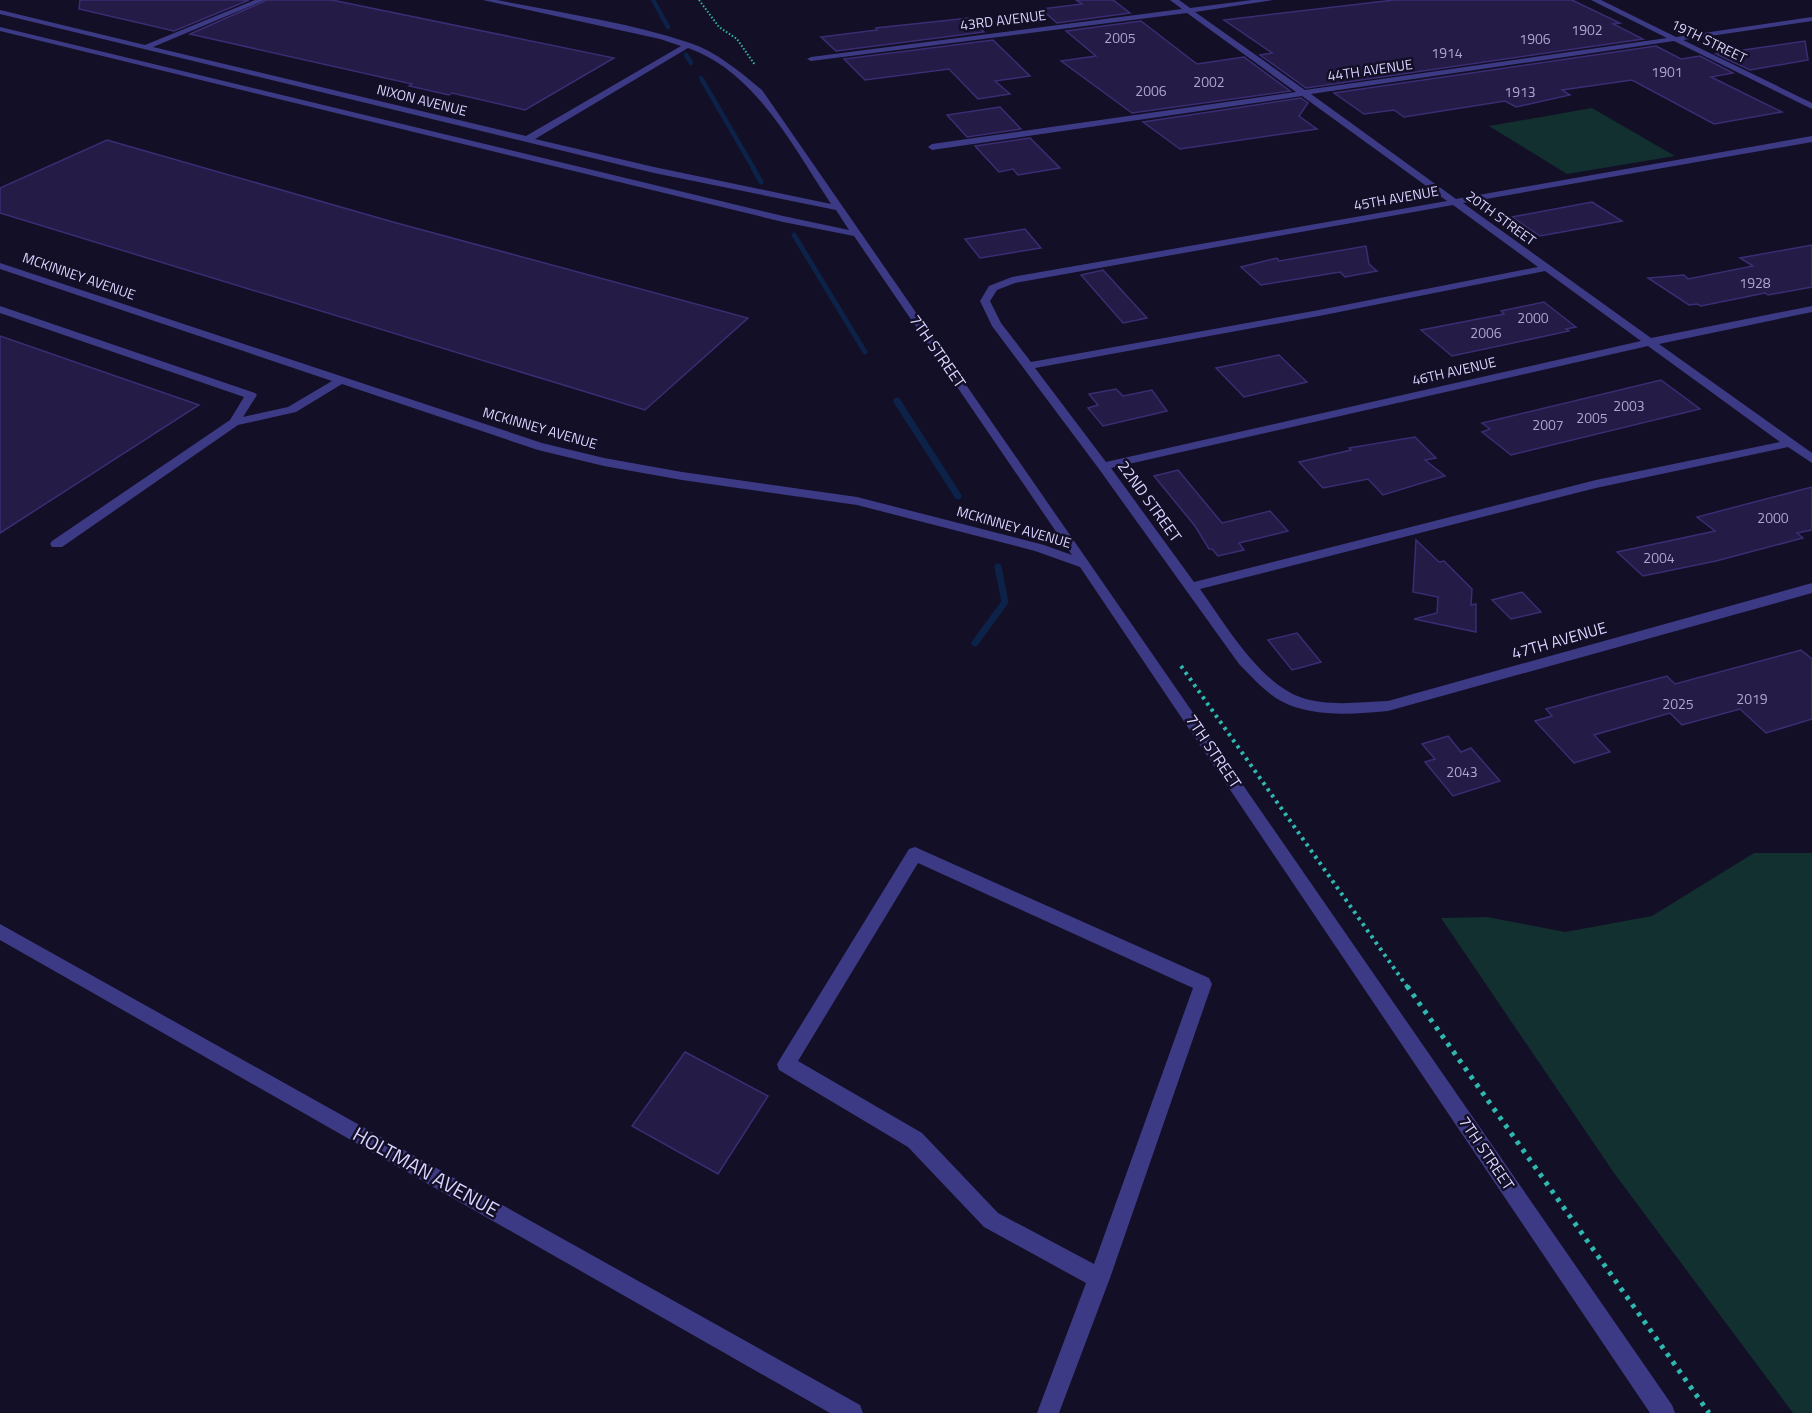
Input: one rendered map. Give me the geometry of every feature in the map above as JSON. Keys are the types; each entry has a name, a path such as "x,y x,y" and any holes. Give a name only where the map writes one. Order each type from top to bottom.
{"street":[{"path":"146,47 261,0"},
{"name":"7TH STREET","path":"487,0 622,27 687,45 731,68 759,92 1085,564 1664,1413"},
{"path":"513,5 524,0"},
{"name":"20TH STREET","path":"1174,0 1812,459"},
{"name":"43RD AVENUE","path":"811,59 1269,0"},
{"name":"19TH STREET","path":"1594,0 1812,106"},
{"name":"NIXON AVENUE","path":"0,12 654,170 838,208"},
{"name":"44TH AVENUE","path":"932,147 1812,19"},
{"path":"0,29 783,219 856,234"},
{"path":"528,139 687,45"},
{"name":"45TH AVENUE","path":"989,293 993,288 1012,280 1812,140"},
{"name":"MCKINNEY AVENUE","path":"0,266 560,452 682,477 857,501 1039,548 1085,564"},
{"path":"1028,366 1547,268"},
{"name":"22ND STREET","path":"989,293 986,301 987,308 996,324 1244,660 1268,682 1295,701 1313,704"},
{"path":"0,309 251,395 234,422"},
{"name":"46TH AVENUE","path":"1103,466 1650,342 1812,309"},
{"path":"57,544 234,422 292,410 341,380"},
{"path":"1191,587 1596,484 1790,443"},
{"name":"47TH AVENUE","path":"1313,704 1347,709 1388,706 1812,588"},
{"path":"1048,1413 1099,1278 1203,984 915,854 786,1064 915,1140 991,1220 1099,1278"},
{"name":"HOLTMAN AVENUE","path":"0,931 852,1413"}],"path":[{"path":"699,0 719,27 737,39 756,66"},
{"path":"1174,656 1709,1413"}],"green space":[{"path":"1592,108 1675,156 1567,174 1489,126"},
{"path":"1754,853 1812,853 1812,1413 1793,1413 1614,1173 1441,918 1487,917 1565,932 1652,916"}],"building":[{"path":"80,0 249,0 174,31 79,9"},
{"path":"267,0 332,0 614,58 525,110 452,93 449,95 409,86 412,84 190,34"},
{"path":"1076,0 1113,0 1130,13 1057,23 1041,9 1082,4"},
{"path":"1394,0 1572,0 1620,23 1613,24 1643,39 1306,88 1260,55 1272,53 1224,20"},
{"path":"969,18 984,32 836,51 821,37 877,30 876,28"},
{"path":"1141,21 1197,64 1244,57 1290,91 1132,113 1061,61 1096,56 1066,31"},
{"path":"993,40 1030,76 995,81 1010,94 978,99 949,69 865,80 844,59"},
{"path":"1805,41 1808,60 1750,70 1716,54"},
{"path":"1656,46 1681,59 1700,56 1733,73 1711,77 1782,112 1714,124 1632,80 1562,90 1570,95 1516,107 1505,101 1404,117 1394,110 1364,114 1334,93"},
{"path":"1301,98 1308,103 1299,116 1317,129 1180,149 1143,122"},
{"path":"1000,107 1021,129 967,137 947,115"},
{"path":"1030,138 1060,168 1018,175 1013,169 999,172 975,146"},
{"path":"107,140 393,222 748,318 645,410 0,213 0,188"},
{"path":"1592,202 1622,221 1540,236 1512,217"},
{"path":"1025,229 1041,248 980,258 965,239"},
{"path":"1812,245 1812,287 1768,295 1765,293 1701,306 1689,305 1648,278 1684,275 1688,279 1753,266 1740,258"},
{"path":"1366,246 1369,264 1377,271 1345,277 1340,272 1261,285 1241,267 1277,258 1279,261"},
{"path":"1103,270 1147,318 1123,323 1081,275"},
{"path":"1544,302 1576,327 1566,329 1569,331 1452,356 1421,330 1504,314 1501,311"},
{"path":"0,336 199,405 0,533"},
{"path":"1279,355 1307,382 1244,397 1216,368"},
{"path":"1661,380 1700,409 1511,455 1482,432 1490,429 1482,423"},
{"path":"1116,389 1123,396 1152,390 1167,411 1103,426 1088,408 1098,405 1089,394"},
{"path":"1415,437 1436,458 1425,460 1445,476 1383,495 1368,479 1323,488 1299,462 1351,450 1349,448"},
{"path":"1178,470 1222,523 1270,511 1288,531 1239,543 1244,550 1218,556 1212,549 1209,549 1195,526 1154,476"},
{"path":"1812,487 1812,530 1797,533 1803,538 1716,561 1643,576 1617,552 1715,531 1697,517"},
{"path":"1416,540 1439,562 1444,561 1472,589 1471,605 1476,604 1476,632 1414,619 1437,613 1438,597 1413,592"},
{"path":"1522,592 1541,612 1511,619 1492,600"},
{"path":"1297,633 1321,662 1292,670 1268,640"},
{"path":"1801,650 1812,659 1812,719 1766,733 1740,709 1682,725 1670,713 1594,735 1610,752 1574,763 1535,721 1552,716 1546,709 1667,676 1675,684"},
{"path":"1448,736 1461,752 1471,748 1500,781 1453,796 1425,762 1435,759 1422,744"},
{"path":"685,1052 768,1096 718,1174 632,1126"}],"waterway":[{"path":"653,0 668,27"},
{"path":"686,55 691,63"},
{"path":"701,78 754,169"},
{"path":"753,168 761,182"},
{"path":"794,235 865,352"},
{"path":"897,401 958,496"},
{"path":"975,643 1005,602 998,567"}]}
